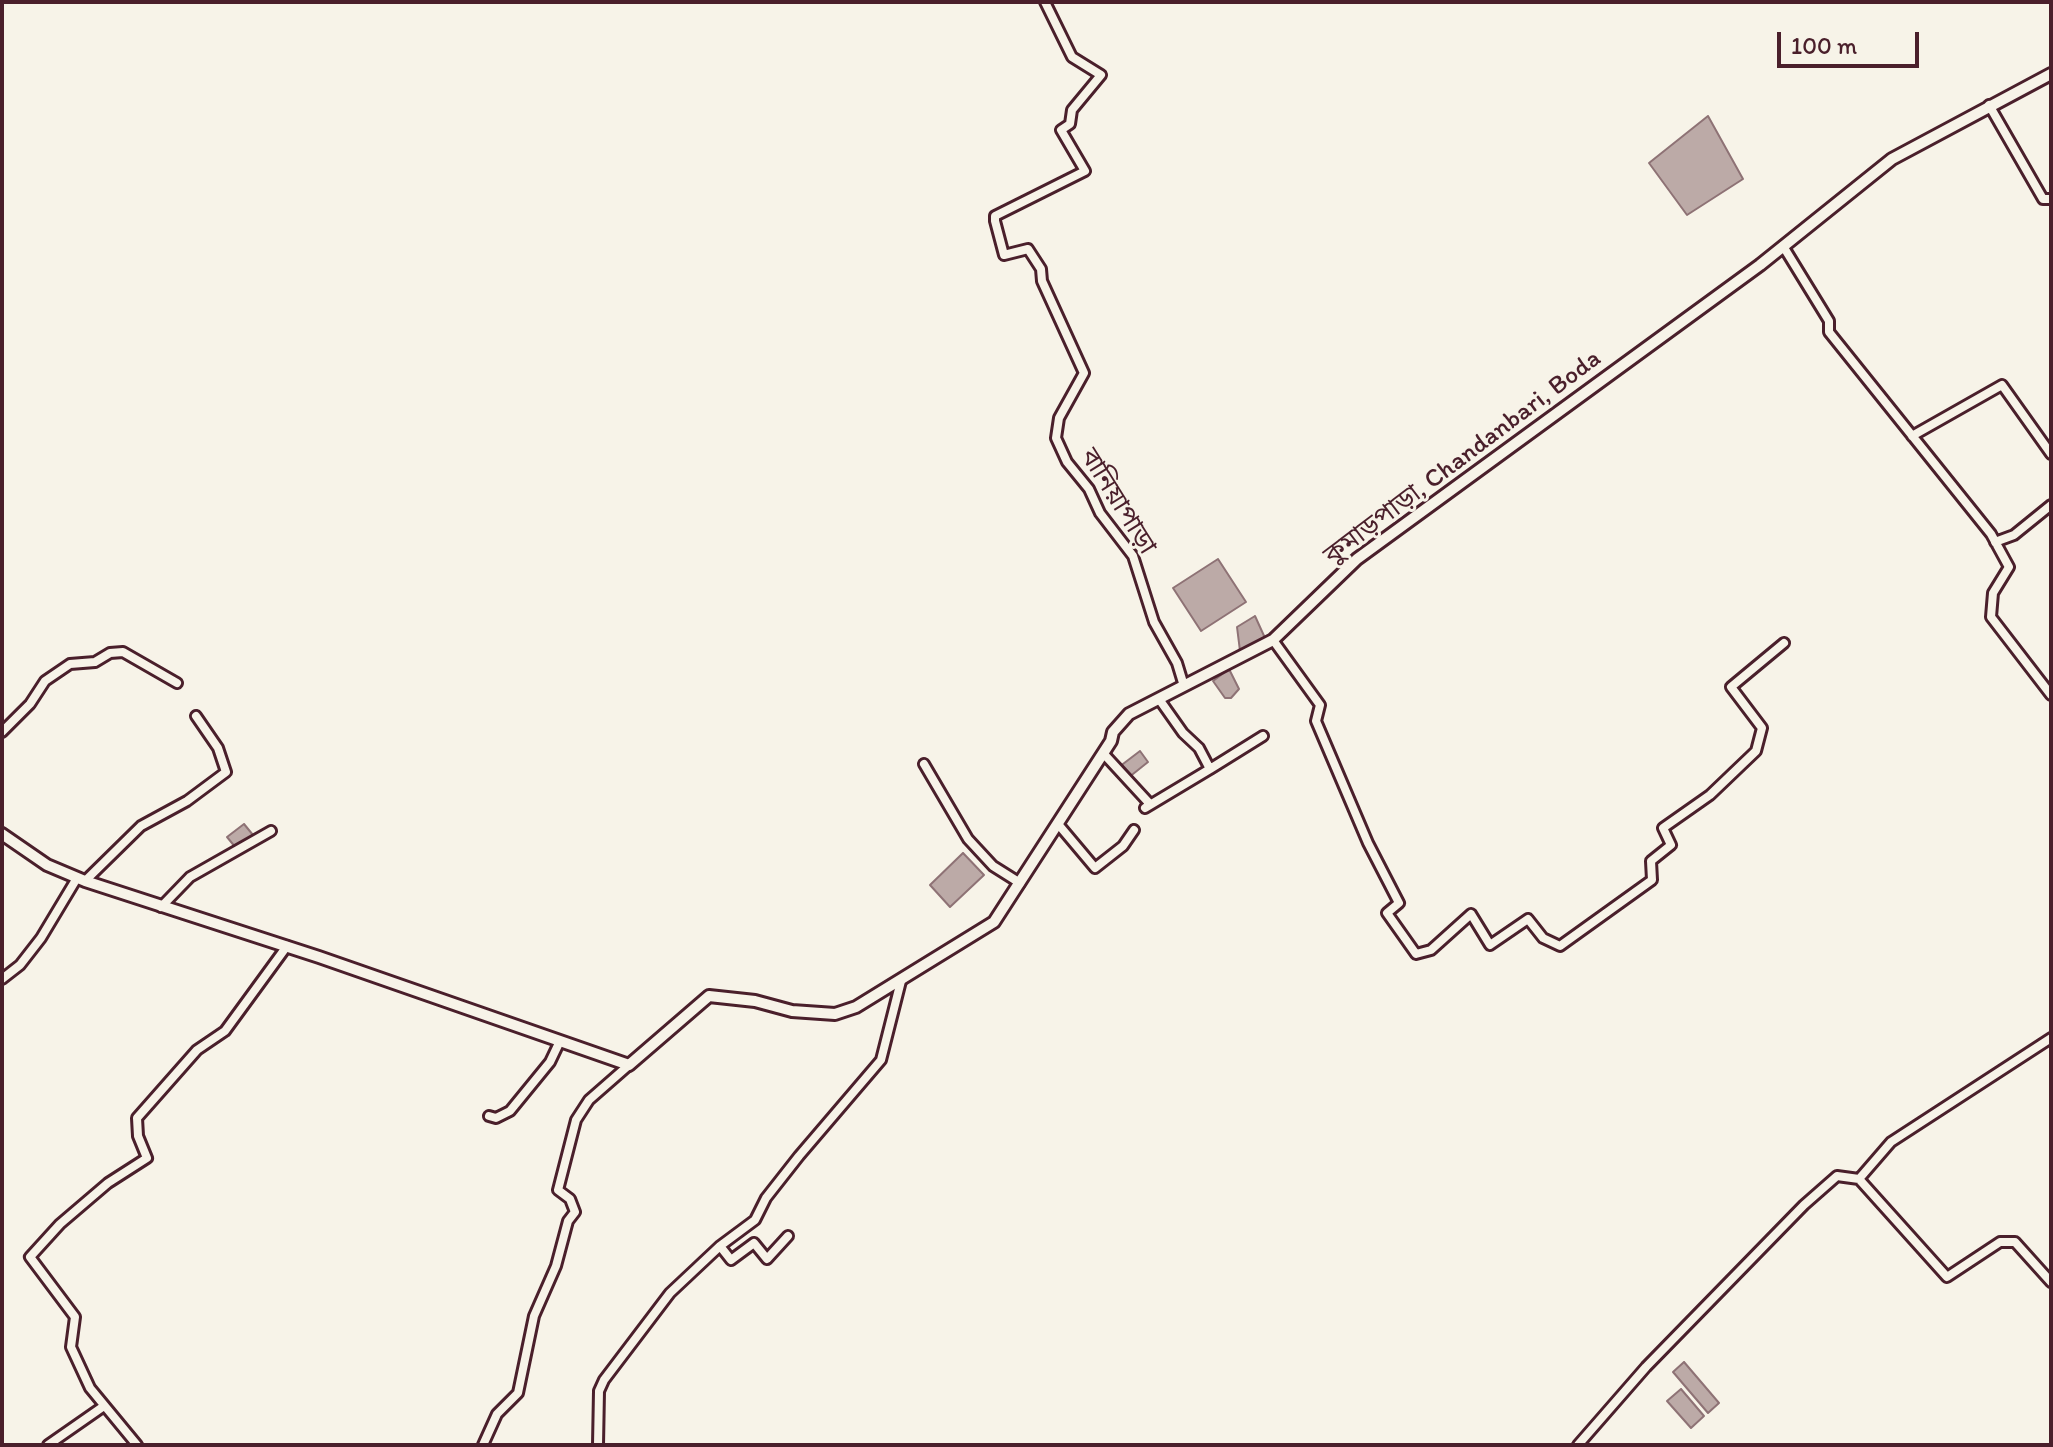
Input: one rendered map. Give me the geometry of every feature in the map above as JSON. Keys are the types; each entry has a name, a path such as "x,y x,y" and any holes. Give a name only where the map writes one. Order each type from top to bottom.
{"street":[{"name":"বানিয়াপাড়া","path":"1045,2 1072,57 1101,75 1072,110 1070,124 1061,130 1085,171 995,216 995,221 1004,255 1028,249 1041,269 1042,281 1084,373 1059,418 1056,438 1067,462 1133,556 1154,622 1177,663 1184,686"},
{"name":"কুমাড়পাড়া, Chandanbari, Boda","path":"629,1065 709,996 750,1000 792,1011 835,1014 856,1007 901,981 994,922 1103,753 1113,732 1129,714 1273,640 1357,559 1783,246 1892,159 2051,74"},
{"path":"1989,105 2043,199 2051,199"},
{"path":"1783,246 1829,321 1829,332 1995,542 2009,567 1993,593 1991,617 2051,695"},
{"path":"1912,436 2002,385 2051,454"},
{"path":"1995,542 2014,535 2051,505"},
{"path":"1273,640 1320,705 1316,721 1368,843 1399,903 1387,913 1416,954 1431,950 1471,914 1490,945 1528,919 1543,938 1560,946 1652,880 1651,861 1671,845 1663,828 1710,795 1756,751 1762,728 1731,687 1784,643"},
{"path":"2,732 30,704 45,681 70,664 95,662 110,653 123,652 177,683"},
{"path":"1159,699 1183,733 1199,748 1210,769"},
{"path":"2,979 20,965 81,880 141,826 187,801 226,772 218,748 196,716"},
{"path":"1103,753 1147,805 1263,736"},
{"path":"924,764 968,839 993,866 1020,883"},
{"path":"1058,824 1095,868 1123,846 1134,830"},
{"path":"161,907 190,877 271,831"},
{"path":"2,834 47,865 81,880 287,946 629,1065 589,1100 576,1120 558,1190 570,1199 575,1212 562,1236 556,1266 534,1316 518,1393 497,1414 483,1445"},
{"path":"137,1445 90,1388 71,1347 75,1317 30,1257 60,1224 96,1193 147,1158 138,1136 137,1118 197,1050 225,1031 287,946"},
{"path":"598,1445 599,1391 604,1380 670,1293 720,1246 755,1220 766,1198 799,1156 881,1060 901,981"},
{"path":"1859,1179 1891,1142 2051,1038"},
{"path":"489,1116 496,1118 510,1111 550,1062 560,1041"},
{"path":"1578,1445 1646,1367 1804,1205 1837,1176 1859,1179 1947,1277 2000,1242 2015,1242 2051,1282"},
{"path":"720,1246 731,1260 754,1243 767,1259 788,1236"},
{"path":"48,1445 104,1406"}],"shaded area":[{"path":"1708,116 1743,179 1687,215 1649,163"},
{"path":"1218,559 1246,602 1201,631 1173,588"},
{"path":"1255,616 1265,638 1240,651 1237,627"},
{"path":"1229,669 1239,689 1231,698 1225,698 1213,681"},
{"path":"1140,751 1148,762 1128,778 1119,767"},
{"path":"244,824 253,835 236,848 227,837"},
{"path":"963,853 984,875 950,907 930,885"},
{"path":"1684,1362 1719,1403 1708,1413 1673,1372"},
{"path":"1681,1389 1704,1416 1691,1428 1667,1401"}]}
